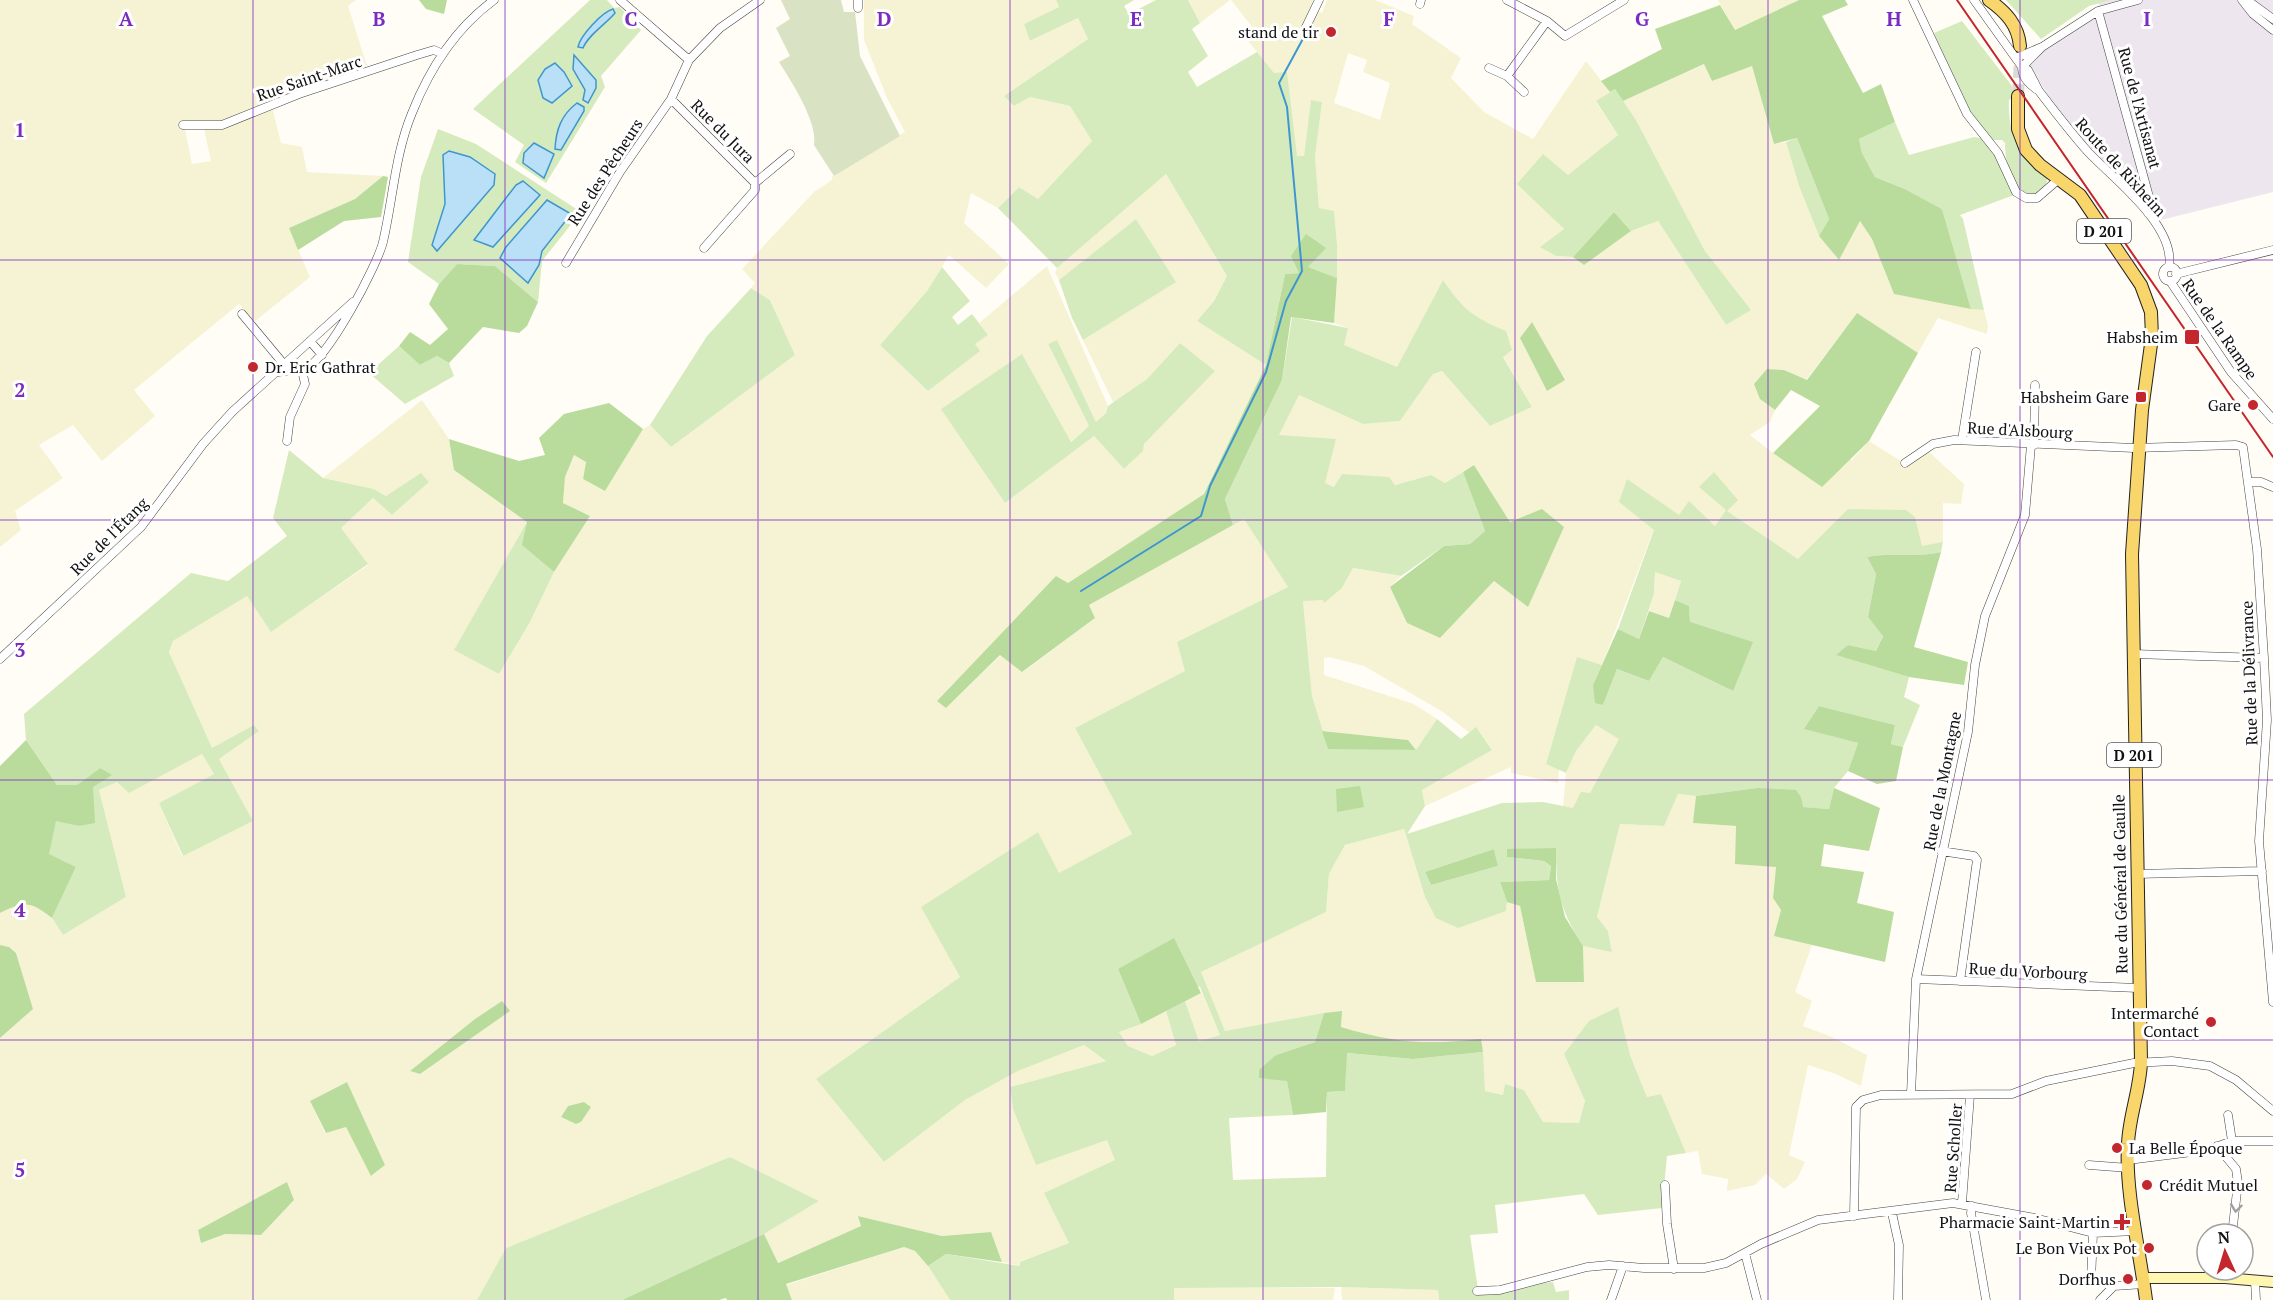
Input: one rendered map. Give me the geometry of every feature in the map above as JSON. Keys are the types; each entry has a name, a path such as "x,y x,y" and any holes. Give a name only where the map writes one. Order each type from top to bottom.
{"main road":[{"path":"1989,0 2010,18 2017,30 2018,52"},
{"name":"D 201","path":"2018,96 2017,123 2024,146 2034,159 2060,178"},
{"name":"Rue du Général de Gaulle","path":"2060,178 2084,201 2143,288 2150,306 2152,337 2139,448 2132,554 2141,1062 2140,1084 2127,1144 2135,1231 2146,1300"}],"street":[{"name":"Rue de l'Étang","path":"277,372 299,369 322,355 346,318 378,257 383,242 394,172 411,115 443,54 476,14 494,0"},
{"path":"620,0 689,60"},
{"name":"Rue des Pêcheurs","path":"566,263 614,180 671,99 689,60 720,28 760,0"},
{"path":"1306,27 1318,0"},
{"path":"1506,0 1547,21 1565,36 1624,0"},
{"path":"1913,0 1960,100 1976,127 1998,153 2014,189 2020,196 2030,199 2041,196 2060,178"},
{"name":"Route de Rixheim","path":"1974,0 2018,52 2022,73 2028,82 2039,91 2088,152 2148,213 2166,241 2170,254 2169,267 2163,274 2173,277"},
{"path":"2022,67 2042,47 2098,11 2138,0"},
{"path":"2245,0 2273,19"},
{"path":"2245,0 2253,14 2273,30"},
{"name":"Rue de l'Artisanat","path":"2098,11 2148,193 2148,213"},
{"path":"1507,76 1547,21"},
{"path":"2018,52 2042,47"},
{"name":"Rue Saint-Marc","path":"183,125 222,124 299,94 417,55 434,50 443,54"},
{"path":"1489,68 1507,76 1524,92"},
{"name":"Rue du Jura","path":"671,99 755,183 755,190 704,248"},
{"name":"Rue du Jura","path":"755,183 790,154"},
{"path":"2173,277 2273,250"},
{"name":"Rue de la Rampe","path":"2169,267 2174,269 2173,277 2231,372 2273,419"},
{"name":"Rue de l'Étang","path":"0,659 141,527 203,444 232,412 353,302"},
{"path":"242,314 285,363 299,369 305,384 291,417 287,441"},
{"path":"310,341 322,355"},
{"path":"1962,440 1976,352"},
{"name":"Rue de la Montagne","path":"1911,1094 1916,979 1968,732 1975,665 1985,616 2025,515 2033,445 2035,385"},
{"name":"Rue d'Alsbourg","path":"1905,464 1933,444 1962,440 2139,448"},
{"name":"Rue de la Délivrance","path":"2139,448 2239,445 2244,450 2257,549 2270,720 2259,814 2273,1002"},
{"path":"2248,482 2261,482 2273,487"},
{"path":"2133,654 2264,658"},
{"path":"1941,852 1974,856 1977,860 1960,981"},
{"path":"2136,874 2262,871"},
{"name":"Rue du Vorbourg","path":"1916,979 2138,988"},
{"path":"1854,1216 1856,1107 1863,1100 1881,1095 2012,1094 2046,1081 2141,1062 2172,1061 2210,1066 2236,1080 2273,1111"},
{"name":"Rue Scholler","path":"1962,1203 1970,1095"},
{"path":"2228,1115 2232,1141"},
{"path":"2089,1165 2129,1164 2232,1141 2273,1141"},
{"path":"2217,1146 2236,1169 2238,1183 2233,1222"},
{"path":"1665,1185 1666,1224 1674,1269"},
{"path":"1477,1291 1509,1287 1587,1267 1623,1266 1674,1269 1715,1265 1818,1220 1962,1203 2093,1233 2135,1231"},
{"path":"1972,1206 1971,1213 1986,1300"},
{"path":"1892,1213 1899,1245 1898,1300"},
{"path":"2091,1280 2093,1233"},
{"path":"1745,1253 1757,1300"},
{"path":"1611,1300 1623,1266"},
{"path":"2100,1300 2114,1286 2195,1277"},
{"path":"2256,1300 2255,1280 2273,1282"}],"shaded area":[{"path":"0,0 356,0 348,6 367,66 271,102 281,143 302,147 307,172 383,176 355,199 289,228 310,277 254,322 239,304 134,390 155,416 102,461 73,425 39,445 63,478 15,511 21,530 0,547","holes":["184,124 203,124 211,161 192,164"]},
{"path":"864,0 1056,0 1059,7 1024,24 1031,41 1078,18 1088,39 1004,96 1014,106 1030,97 1070,106 1092,141 1038,199 1019,187 998,208 971,193 964,223 1009,264 986,288 949,255 927,291 880,345 928,391 979,351 974,344 988,335 979,323 1047,266 1108,406 1106,413 1096,422 1057,340 1048,344 1089,426 1070,442 1022,354 942,409 1005,503 1094,436 1124,469 1143,451 1144,444 1214,371 1180,343 1147,379 1114,404 1083,340 1175,282 1136,219 1059,280 1055,273 1057,268 1166,174 1227,276 1214,301 1197,321 1266,365 1204,494 1068,583 1056,577 937,701 947,707 1001,655 1023,672 1095,618 1089,605 1244,518 1288,587 1178,642 1186,671 1075,728 1132,834 1059,874 1038,832 922,907 960,977 816,1079 884,1162 965,1100 1018,1071 1084,1045 1106,1061 1010,1087 1013,1109 1029,1143 1100,1119 1116,1160 1045,1193 1069,1243 1020,1262 1020,1266 1002,1262 991,1232 942,1236 859,1216 862,1226 777,1263 764,1234 819,1201 730,1157 506,1248 477,1300 0,1300 0,1038 33,1009 16,953 9,947 0,945 0,913 19,904 34,904 52,918 63,935 126,897 99,790 117,782 130,792 202,754 214,774 159,803 182,856 253,821 219,759 259,730 254,725 212,749 169,652 173,641 247,596 272,631 368,565 340,528 373,498 392,515 429,482 421,474 386,496 374,489 323,478 422,400 449,439 454,470 527,522 455,650 499,674 530,622 554,572 590,516 563,503 565,477 574,455 586,461 583,479 605,491 643,429 650,425 671,447 795,355 770,300 751,288 755,283 742,269 814,192 832,180 832,177 905,132 887,98 864,40","holes":["502,1001 509,1011 420,1074 410,1071 475,1019","347,1082 385,1165 372,1176 346,1127 325,1133 310,1101","584,1102 590,1107 581,1122 576,1124 561,1117 568,1106","287,1183 294,1200 261,1235 225,1234 201,1243 198,1230"]},
{"path":"1188,0 1230,0 1200,23"},
{"path":"1231,0 1313,0 1310,9 1322,13 1327,0 1375,0 1414,16 1412,24 1461,58 1451,78 1484,112 1533,139 1586,61 1610,92 1596,102 1618,135 1568,176 1518,184 1564,229 1541,247 1556,256 1573,257 1584,265 1631,231 1658,221 1726,325 1750,310 1705,251 1636,120 1623,101 1705,64 1712,81 1752,66 1774,144 1786,142 1799,186 1819,236 1839,260 1860,221 1872,239 1894,294 1984,310 1988,326 1987,334 1938,318 1918,353 1857,313 1806,380 1784,370 1768,369 1760,399 1775,410 1770,422 1750,435 1773,453 1852,460 1869,441 1907,465 1928,451 1964,484 1961,504 1943,503 1943,542 1922,547 1915,517 1798,559 1727,511 1715,526 1689,502 1680,515 1620,502 1654,529 1602,665 1577,658 1546,764 1559,769 1558,783 1511,773 1511,767 1425,806 1422,790 1492,750 1476,728 1471,734 1443,712 1364,666 1329,657 1324,658 1324,675 1414,704 1437,719 1416,750 1408,740 1322,731 1312,696 1303,600 1323,600 1342,588 1353,568 1401,576 1390,587 1407,623 1440,638 1494,581 1528,607 1510,522 1474,465 1445,483 1431,475 1394,485 1342,474 1335,487 1325,483 1278,435 1299,395 1363,424 1400,421 1433,374 1442,371 1490,426 1532,407 1503,356 1506,331 1474,317 1462,306 1443,280 1397,367 1343,345 1348,328 1334,323 1337,244 1334,211 1319,209 1315,157 1322,102 1311,101 1304,156 1296,156 1287,73 1274,74 1249,42 1253,28","holes":["1348,53 1367,60 1363,72 1390,83 1380,120 1334,103"]},
{"path":"1718,0 1799,0 1735,31"},
{"path":"2098,0 2273,0 2273,192 2161,220 2062,118 2024,56 2099,5"},
{"path":"1655,572 1681,581 1669,618 1649,611 1654,594"},
{"path":"1596,725 1620,739 1590,793 1573,808 1563,807 1566,773 1576,751"},
{"path":"1678,794 1696,796 1694,823 1736,826 1776,867 1773,898 1781,910 1774,936 1812,945 1795,992 1812,1001 1803,1026 1832,1037 1867,1055 1861,1086 1836,1074 1808,1065 1789,1155 1805,1162 1797,1179 1784,1189 1766,1174 1755,1185 1727,1191 1728,1179 1702,1174 1698,1151 1686,1153 1661,1094 1647,1097 1630,1055 1564,1054 1585,1101 1579,1123 1543,1122 1524,1090 1505,1084 1503,1095 1485,1091 1481,1039 1434,1044 1376,1038 1341,1027 1342,1011 1225,1031 1200,972 1326,912 1329,874 1345,845 1404,829 1425,897 1506,911 1507,902 1520,906 1536,981 1584,982 1583,946 1612,951 1608,931 1597,917 1620,824 1663,826"},
{"path":"1202,993 1220,1035 1199,1041 1185,1001"},
{"path":"1166,1011 1176,1045 1152,1056 1128,1046 1119,1032"},
{"path":"904,1247 915,1251 928,1266 950,1300 792,1300 786,1285"},
{"path":"1341,1287 1438,1290 1439,1300 1342,1300"},
{"path":"1173,1288 1335,1288 1333,1300 1174,1300"}],"green space":[{"path":"419,0 447,0 444,14 426,9"},
{"path":"590,0 607,0 614,8 620,7 641,30 601,76 605,87 546,183 515,162 524,145 473,109"},
{"path":"781,0 841,0 844,12 855,12 860,56 900,136 834,176 814,145 812,125 808,114 779,62 790,56 776,28 790,19"},
{"path":"1056,0 1134,0 1124,6 1129,14 1156,0 1188,0 1200,23 1192,29 1208,56 1188,72 1197,87 1257,52 1274,73 1287,72 1297,156 1304,156 1311,100 1322,102 1315,157 1319,208 1334,211 1337,278 1307,267 1299,273 1285,274 1266,365 1197,321 1214,301 1227,276 1166,174 1057,268 998,208 1019,187 1038,199 1092,141 1070,106 1030,97 1014,106 1004,96 1088,39 1078,18 1030,41 1024,24 1059,7"},
{"path":"1799,0 1845,0 1848,5 1822,16 1863,93 1881,84 1895,122 1859,139 1862,153 1875,177 1905,189 1942,209 1971,309 1894,294 1872,239 1860,221 1839,260 1819,236 1829,219 1797,138 1774,144 1752,66 1712,81 1704,64 1623,101 1615,89 1610,92 1601,81 1662,49 1655,29 1720,5 1735,30"},
{"path":"2006,0 2111,0 2089,6 2041,39"},
{"path":"1962,21 2012,86 2013,98 2009,100 2010,123 2017,146 2047,179 2046,188 2036,195 2028,194 2016,185 2008,169 2005,143 2002,140 1993,140 1982,129 1965,104 1952,76 1934,33"},
{"path":"1615,89 1636,120 1705,251 1751,310 1726,325 1658,221 1631,231 1614,212 1573,257 1556,256 1540,247 1564,229 1517,184 1543,154 1568,175 1618,135 1596,101"},
{"path":"1895,122 1909,155 1974,137 1982,138 1999,161 2014,195 1960,215 1963,219 1984,310 1971,309 1942,209 1905,189 1875,177 1862,153 1859,139"},
{"path":"438,129 476,144 581,212 542,261 538,302 495,266 457,264 439,284 408,262 421,177"},
{"path":"1797,138 1829,219 1819,236 1799,186 1786,142"},
{"path":"383,176 388,177 381,217 344,221 298,250 289,228 355,199"},
{"path":"1614,212 1631,231 1584,265 1573,257"},
{"path":"1136,219 1176,282 1083,340 1072,318 1059,280"},
{"path":"1306,234 1326,248 1308,267 1337,278 1334,323 1291,317 1282,380 1225,499 1233,525 1089,605 1095,618 1022,672 1000,655 946,708 937,701 1056,576 1068,583 1204,494 1266,365 1285,274 1299,273 1291,256"},
{"path":"457,264 495,266 538,302 527,326 519,333 483,327 449,363 437,356 420,365 399,346 410,332 430,345 448,329 429,304 439,284"},
{"path":"942,267 970,301 952,317 958,325 972,314 988,335 975,344 980,351 928,391 880,345 927,291"},
{"path":"1443,280 1470,312 1506,331 1512,350 1503,357 1532,407 1490,426 1442,371 1433,374 1400,421 1363,424 1299,395 1279,435 1336,439 1325,483 1334,487 1342,474 1389,477 1395,485 1431,475 1445,483 1463,472 1485,531 1470,544 1444,546 1401,576 1353,568 1342,588 1324,603 1323,600 1303,601 1312,696 1328,748 1416,750 1437,719 1461,739 1476,727 1492,750 1422,790 1425,806 1407,834 1502,803 1543,802 1573,808 1581,792 1590,793 1619,739 1596,725 1576,751 1566,773 1546,764 1577,657 1602,665 1593,685 1603,705 1617,669 1649,681 1663,657 1733,691 1690,622 1689,606 1675,600 1681,581 1655,572 1654,594 1639,639 1618,629 1654,530 1619,502 1627,479 1679,515 1689,501 1715,526 1726,510 1699,487 1714,472 1738,500 1727,511 1798,559 1848,509 1906,510 1915,517 1922,546 1943,542 1941,552 1867,557 1876,574 1868,617 1883,635 1876,651 1848,645 1837,655 1909,677 1904,697 1920,705 1903,747 1891,744 1895,725 1819,706 1805,729 1858,743 1848,771 1834,788 1829,809 1802,807 1757,788 1696,796 1678,794 1664,826 1620,824 1597,917 1608,931 1612,952 1583,946 1575,933 1564,910 1558,889 1556,848 1508,857 1544,861 1551,866 1549,880 1500,882 1507,902 1506,911 1458,928 1436,918 1425,897 1404,829 1345,845 1329,874 1326,912 1201,972 1225,1031 1324,1013 1315,1042 1276,1055 1259,1078 1287,1080 1293,1115 1229,1118 1233,1180 1326,1177 1327,1092 1345,1091 1346,1053 1413,1059 1483,1052 1485,1091 1503,1095 1505,1084 1524,1090 1543,1122 1579,1123 1585,1101 1564,1054 1589,1021 1618,1007 1630,1055 1647,1097 1661,1094 1686,1153 1667,1156 1662,1208 1598,1215 1584,1194 1495,1205 1498,1233 1470,1235 1478,1290 1553,1282 1556,1292 1569,1290 1569,1300 1439,1300 1438,1290 1341,1287 1174,1288 1174,1300 950,1300 928,1266 946,1254 1020,1266 1020,1262 1069,1243 1044,1193 1115,1160 1107,1140 1036,1165 1013,1109 1010,1087 1106,1061 1084,1045 1018,1071 965,1100 884,1162 816,1079 960,977 921,907 1038,832 1059,873 1132,834 1075,728 1185,671 1177,642 1288,587 1244,519 1233,525 1225,499 1282,380 1292,317 1348,328 1344,345 1397,367","holes":["1494,849 1498,866 1431,885 1425,872","1118,969 1200,987 1220,1035 1199,1041 1185,1001 1166,1011 1176,1045 1152,1056 1128,1046 1119,1032 1141,1024"]},
{"path":"751,288 770,300 795,355 671,447 650,425 707,336"},
{"path":"1857,313 1918,353 1869,441 1822,487 1773,453 1820,406 1791,390 1775,410 1760,399 1754,384 1767,369 1784,370 1807,380"},
{"path":"1532,322 1565,380 1547,391 1520,338"},
{"path":"1057,340 1096,422 1106,413 1108,406 1147,379 1180,343 1215,371 1144,444 1143,451 1124,469 1094,436 1005,503 941,409 1022,354 1071,442 1089,426 1048,344"},
{"path":"399,346 420,365 437,356 449,363 454,376 405,404 369,373"},
{"path":"609,403 643,429 605,491 583,479 586,462 574,455 565,477 563,503 590,516 554,572 522,545 527,522 454,470 449,439 519,461 545,455 539,438 564,414"},
{"path":"289,450 323,478 374,489 386,496 421,473 429,482 392,515 373,498 341,528 368,564 271,632 247,596 173,641 169,652 212,748 254,725 259,731 219,759 253,821 183,856 159,803 214,774 202,754 129,793 117,782 99,790 126,897 63,935 52,918 76,867 48,854 56,820 79,826 100,768 77,785 57,785 26,740 24,714 191,573 228,581 287,536 273,518"},
{"path":"1474,465 1510,522 1542,509 1564,527 1528,607 1494,581 1440,638 1407,623 1390,587 1444,546 1470,544 1485,531 1463,472"},
{"path":"527,522 523,545 554,572 530,622 499,674 454,650"},
{"path":"1941,552 1914,647 1968,662 1964,685 1909,677 1836,655 1848,645 1876,651 1883,636 1868,617 1876,574 1867,557"},
{"path":"1675,600 1689,606 1690,622 1753,642 1733,691 1663,657 1649,681 1617,669 1603,705 1595,703 1593,685 1618,629 1639,639 1649,611 1669,618"},
{"path":"1819,706 1895,725 1891,744 1903,747 1896,781 1877,784 1848,771 1858,743 1804,729"},
{"path":"1322,731 1408,740 1416,750 1328,749"},
{"path":"26,740 57,785 77,785 100,768 112,775 93,787 95,823 79,826 56,821 49,854 76,867 52,918 38,908 27,905 16,906 0,913 0,766"},
{"path":"1360,786 1364,807 1337,812 1336,789"},
{"path":"1757,788 1796,790 1801,797 1803,807 1829,809 1834,788 1880,808 1869,851 1824,844 1821,866 1864,872 1857,903 1894,912 1885,962 1774,936 1781,910 1773,898 1776,867 1735,864 1736,826 1693,823 1696,796"},
{"path":"1556,848 1556,879 1565,917 1583,946 1584,982 1536,982 1520,906 1507,902 1500,882 1549,880 1551,866 1544,861 1507,857 1507,849"},
{"path":"1494,849 1498,866 1431,885 1425,872"},
{"path":"1174,938 1201,993 1141,1024 1118,969"},
{"path":"0,945 9,947 16,953 33,1009 0,1038"},
{"path":"502,1001 510,1011 420,1074 410,1071 475,1019"},
{"path":"1342,1011 1341,1027 1410,1041 1444,1042 1481,1039 1483,1052 1413,1059 1347,1053 1345,1091 1327,1092 1326,1112 1293,1115 1287,1081 1259,1078 1259,1070 1276,1055 1315,1042 1324,1013"},
{"path":"347,1082 385,1165 371,1176 346,1127 326,1133 310,1101"},
{"path":"584,1102 591,1107 581,1122 576,1124 561,1117 568,1106"},
{"path":"730,1157 819,1201 764,1234 622,1300 477,1300 506,1248"},
{"path":"287,1182 294,1200 261,1235 225,1234 201,1243 198,1230"},
{"path":"858,1216 942,1236 991,1232 1002,1262 946,1254 928,1266 915,1251 904,1247 786,1284 792,1300 727,1300 726,1298 719,1300 622,1300 764,1234 778,1263 861,1226"}],"water":[{"path":"613,9 615,13 585,43 583,48 578,47 592,25"},
{"path":"574,55 596,80 596,88 588,103 583,100 585,90 573,69"},
{"path":"555,63 564,72 572,86 552,103 543,98 538,80 545,69"},
{"path":"577,103 584,107 584,111 561,150 555,149 560,123"},
{"path":"534,143 554,154 544,178 523,163 524,153"},
{"path":"449,151 470,157 495,174 494,185 437,251 432,245 445,204 443,155"},
{"path":"523,181 540,195 493,247 474,240 516,185"},
{"path":"547,200 571,214 542,251 539,265 528,283 500,258 506,247"}],"waterway":[{"path":"1081,591 1201,516 1210,486 1266,372 1286,301 1302,271 1287,107 1279,83 1305,35"}],"tunnel":[{"path":"2018,96 2020,58"}],"railway":[{"path":"1957,0 2273,457"}],"place":[{"name":"stand de tir","path":"1331,32"},
{"name":"Habsheim","path":"2192,337"},
{"name":"Dr. Eric Gathrat","path":"253,367"},
{"name":"Habsheim Gare","path":"2141,397"},
{"name":"Gare","path":"2253,405"},
{"name":"Intermarché Contact","path":"2211,1022"},
{"name":"La Belle Époque","path":"2117,1148"},
{"name":"Crédit Mutuel","path":"2147,1185"},
{"name":"Pharmacie Saint-Martin","path":"2122,1222"},
{"name":"Le Bon Vieux Pot","path":"2149,1248"},
{"name":"Dorfhus","path":"2128,1279"}]}
